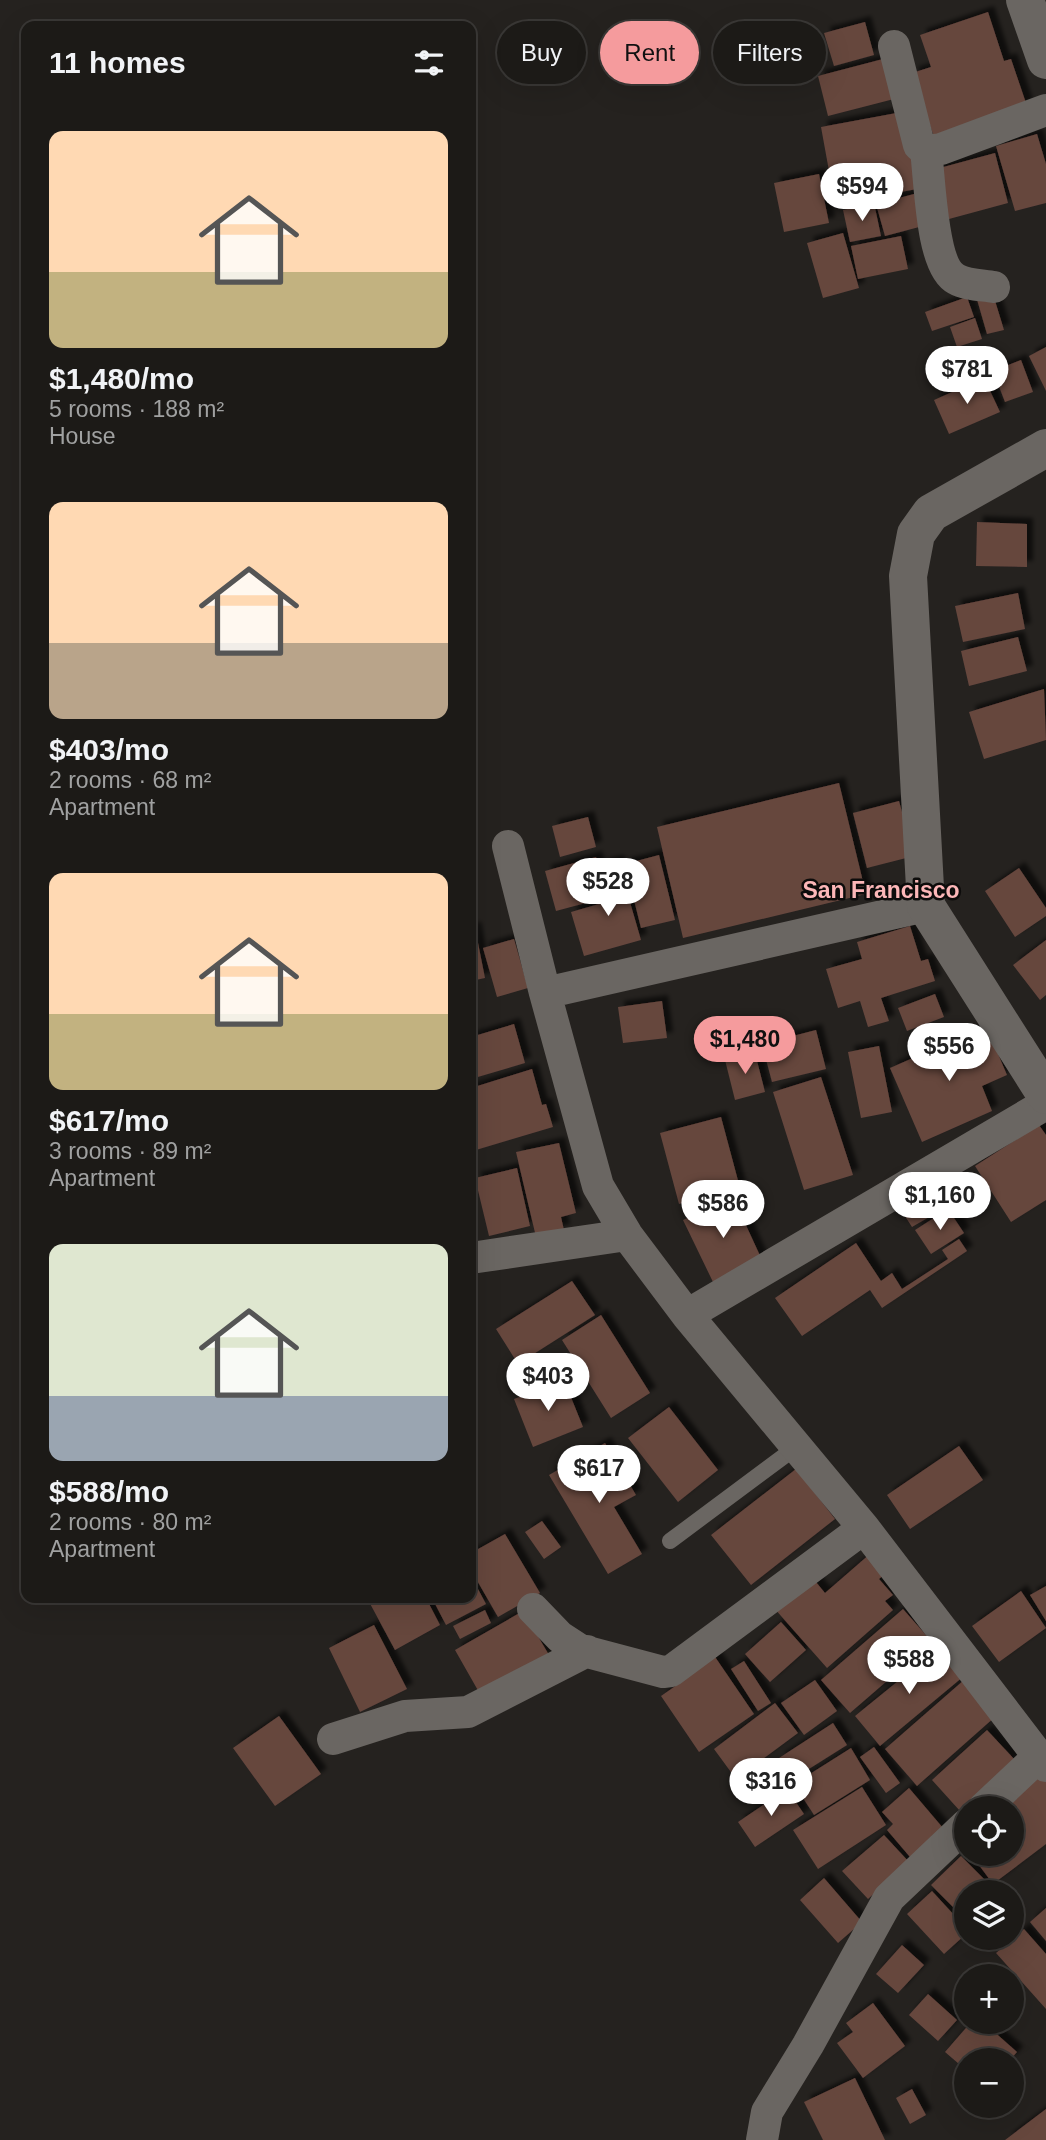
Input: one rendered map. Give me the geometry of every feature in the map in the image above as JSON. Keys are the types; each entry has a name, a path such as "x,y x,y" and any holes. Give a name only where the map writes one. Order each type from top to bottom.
{"street":[{"path":"1025,0 1046,60"},
{"path":"894,46 919,145 926,150 941,149 1046,110"},
{"path":"926,150 937,249 944,269 957,280 994,286"},
{"path":"1046,448 930,513 916,534 908,576 926,906 1046,1096"},
{"path":"508,846 598,1186 627,1235 687,1315 864,1528 1042,1761 999,1796"},
{"path":"545,993 926,906"},
{"path":"687,1315 1046,1104"},
{"path":"476,1257 627,1235"},
{"path":"533,1609 560,1636 587,1651 663,1672 671,1671 864,1528"},
{"path":"333,1739 405,1716 468,1712 587,1651"},
{"path":"762,2140 766,2112 808,2045 889,1898 954,1836"}],"lane":[{"path":"670,1541 795,1448"}],"building":[{"path":"988,12 1004,61 1011,59 1027,106 934,137 912,73 931,67 920,35"},
{"path":"865,22 874,55 834,66 826,32"},
{"path":"883,59 894,99 828,116 820,84 826,84 826,74"},
{"path":"902,112 917,189 835,204 821,127"},
{"path":"1037,134 1046,164 1046,203 1015,211 996,146"},
{"path":"995,153 1008,203 949,219 936,169"},
{"path":"819,174 829,223 784,232 774,183"},
{"path":"914,194 923,226 885,236 876,204"},
{"path":"874,203 881,236 850,242 843,210"},
{"path":"843,233 859,288 823,298 807,243"},
{"path":"901,236 908,269 858,279 851,246"},
{"path":"992,291 1004,330 987,334 976,296"},
{"path":"967,297 974,317 932,331 925,312"},
{"path":"975,318 982,339 957,347 950,327"},
{"path":"1046,347 1046,391 1029,356"},
{"path":"1021,360 1033,392 1005,402 993,371"},
{"path":"984,378 1000,412 949,434 934,400"},
{"path":"977,522 1027,524 1027,567 976,566"},
{"path":"1018,593 1025,629 963,642 955,606"},
{"path":"1018,637 1027,671 969,686 961,651"},
{"path":"1044,689 1046,740 984,759 969,712"},
{"path":"839,783 866,894 683,938 657,827"},
{"path":"899,801 914,856 867,868 853,813"},
{"path":"588,817 596,847 560,857 552,826"},
{"path":"659,855 675,920 641,928 625,864"},
{"path":"596,857 608,897 556,911 545,871"},
{"path":"618,861 641,940 584,956 571,912 613,900 603,865"},
{"path":"1019,868 1046,908 1046,916 1015,937 985,891"},
{"path":"910,926 921,961 928,959 935,981 881,998 889,1021 868,1027 860,1001 838,1008 826,969 862,959 857,942"},
{"path":"476,933 485,978 476,980"},
{"path":"514,939 528,988 497,997 483,948"},
{"path":"1046,940 1046,995 1040,1000 1013,965"},
{"path":"935,994 944,1017 907,1031 898,1008"},
{"path":"662,1001 667,1038 623,1043 618,1007"},
{"path":"514,1024 525,1063 476,1078 476,1035"},
{"path":"986,1026 1007,1075 982,1086 992,1111 922,1142 890,1068"},
{"path":"816,1030 826,1069 772,1082 762,1044"},
{"path":"879,1046 892,1112 861,1118 848,1052"},
{"path":"755,1053 765,1092 735,1100 725,1060"},
{"path":"532,1069 542,1105 546,1104 553,1127 476,1150 476,1086"},
{"path":"821,1077 853,1175 804,1190 773,1092"},
{"path":"721,1117 740,1188 679,1204 660,1133"},
{"path":"1039,1125 1046,1135 1046,1200 1011,1222 975,1166"},
{"path":"559,1143 576,1213 561,1217 564,1230 536,1237 516,1152"},
{"path":"517,1168 530,1226 489,1236 476,1178"},
{"path":"937,1188 948,1206 912,1227 901,1210"},
{"path":"733,1197 762,1260 713,1282 683,1220"},
{"path":"948,1209 964,1233 931,1254 915,1230"},
{"path":"959,1239 967,1251 882,1308 870,1290 802,1336 775,1298 856,1243 881,1281 892,1273 902,1289 948,1259 942,1250"},
{"path":"572,1281 595,1315 518,1364 496,1329"},
{"path":"601,1315 650,1393 611,1418 562,1340"},
{"path":"564,1380 583,1427 533,1447 514,1399"},
{"path":"669,1407 718,1470 678,1502 628,1438"},
{"path":"605,1443 636,1495 614,1507 642,1554 608,1574 549,1475"},
{"path":"959,1446 983,1480 910,1529 887,1495"},
{"path":"796,1469 835,1519 751,1585 711,1535"},
{"path":"542,1521 561,1547 544,1559 525,1532"},
{"path":"505,1534 540,1593 498,1617 476,1579 476,1550"},
{"path":"871,1553 888,1571 879,1579 893,1595 885,1601 893,1610 827,1668 774,1608 811,1576 825,1593"},
{"path":"476,1585 486,1604 446,1625 435,1603 476,1603"},
{"path":"1046,1586 1046,1621 1030,1595"},
{"path":"1021,1591 1046,1628 999,1662 972,1626"},
{"path":"370,1603 429,1603 440,1625 395,1650"},
{"path":"903,1609 932,1642 850,1713 821,1680"},
{"path":"485,1610 491,1623 460,1639 453,1626"},
{"path":"523,1611 549,1655 480,1694 455,1650"},
{"path":"781,1622 806,1650 770,1682 745,1654"},
{"path":"374,1625 407,1689 360,1712 329,1648"},
{"path":"940,1647 964,1676 880,1746 855,1716"},
{"path":"711,1651 754,1714 699,1752 661,1696 687,1678"},
{"path":"744,1661 771,1703 758,1711 731,1669"},
{"path":"815,1680 837,1711 804,1735 781,1703"},
{"path":"964,1680 996,1716 917,1786 885,1749"},
{"path":"775,1703 798,1733 736,1779 714,1749"},
{"path":"279,1716 321,1774 275,1806 233,1748"},
{"path":"833,1723 847,1745 793,1779 779,1758"},
{"path":"987,1730 1015,1760 976,1796 954,1796 954,1804 932,1780"},
{"path":"874,1747 900,1783 886,1793 860,1757"},
{"path":"851,1748 870,1780 814,1815 794,1784"},
{"path":"1042,1774 1046,1779 1046,1844 1024,1861 1024,1796 1013,1796"},
{"path":"862,1787 886,1825 818,1869 793,1830"},
{"path":"909,1788 943,1828 910,1857 887,1830 893,1824 882,1812"},
{"path":"787,1789 804,1814 755,1847 738,1822"},
{"path":"884,1835 909,1862 868,1899 842,1871"},
{"path":"954,1863 954,1866 971,1866 985,1880 954,1880 954,1908 931,1885"},
{"path":"980,1866 1017,1866 998,1880 990,1880"},
{"path":"824,1878 862,1922 838,1943 800,1900"},
{"path":"932,1891 954,1915 954,1945 944,1954 907,1914"},
{"path":"1046,1908 1046,1941 1030,1922"},
{"path":"1024,1929 1046,1954 1046,2009 1024,1984 1024,1964 1006,1964 996,1953 1000,1950 1024,1950"},
{"path":"902,1945 924,1965 898,1993 876,1974"},
{"path":"928,1994 954,2017 954,2023 938,2041 909,2015"},
{"path":"873,2003 905,2046 863,2078 837,2043 853,2032 846,2023"},
{"path":"961,2034 997,2034 1012,2048 954,2048 954,2060 945,2052"},
{"path":"855,2078 885,2140 823,2140 804,2102"},
{"path":"912,2089 926,2115 910,2124 896,2098"},
{"path":"1046,2109 1046,2140 1005,2140"}],"district":[{"name":"San Francisco","path":"881,890"}]}
